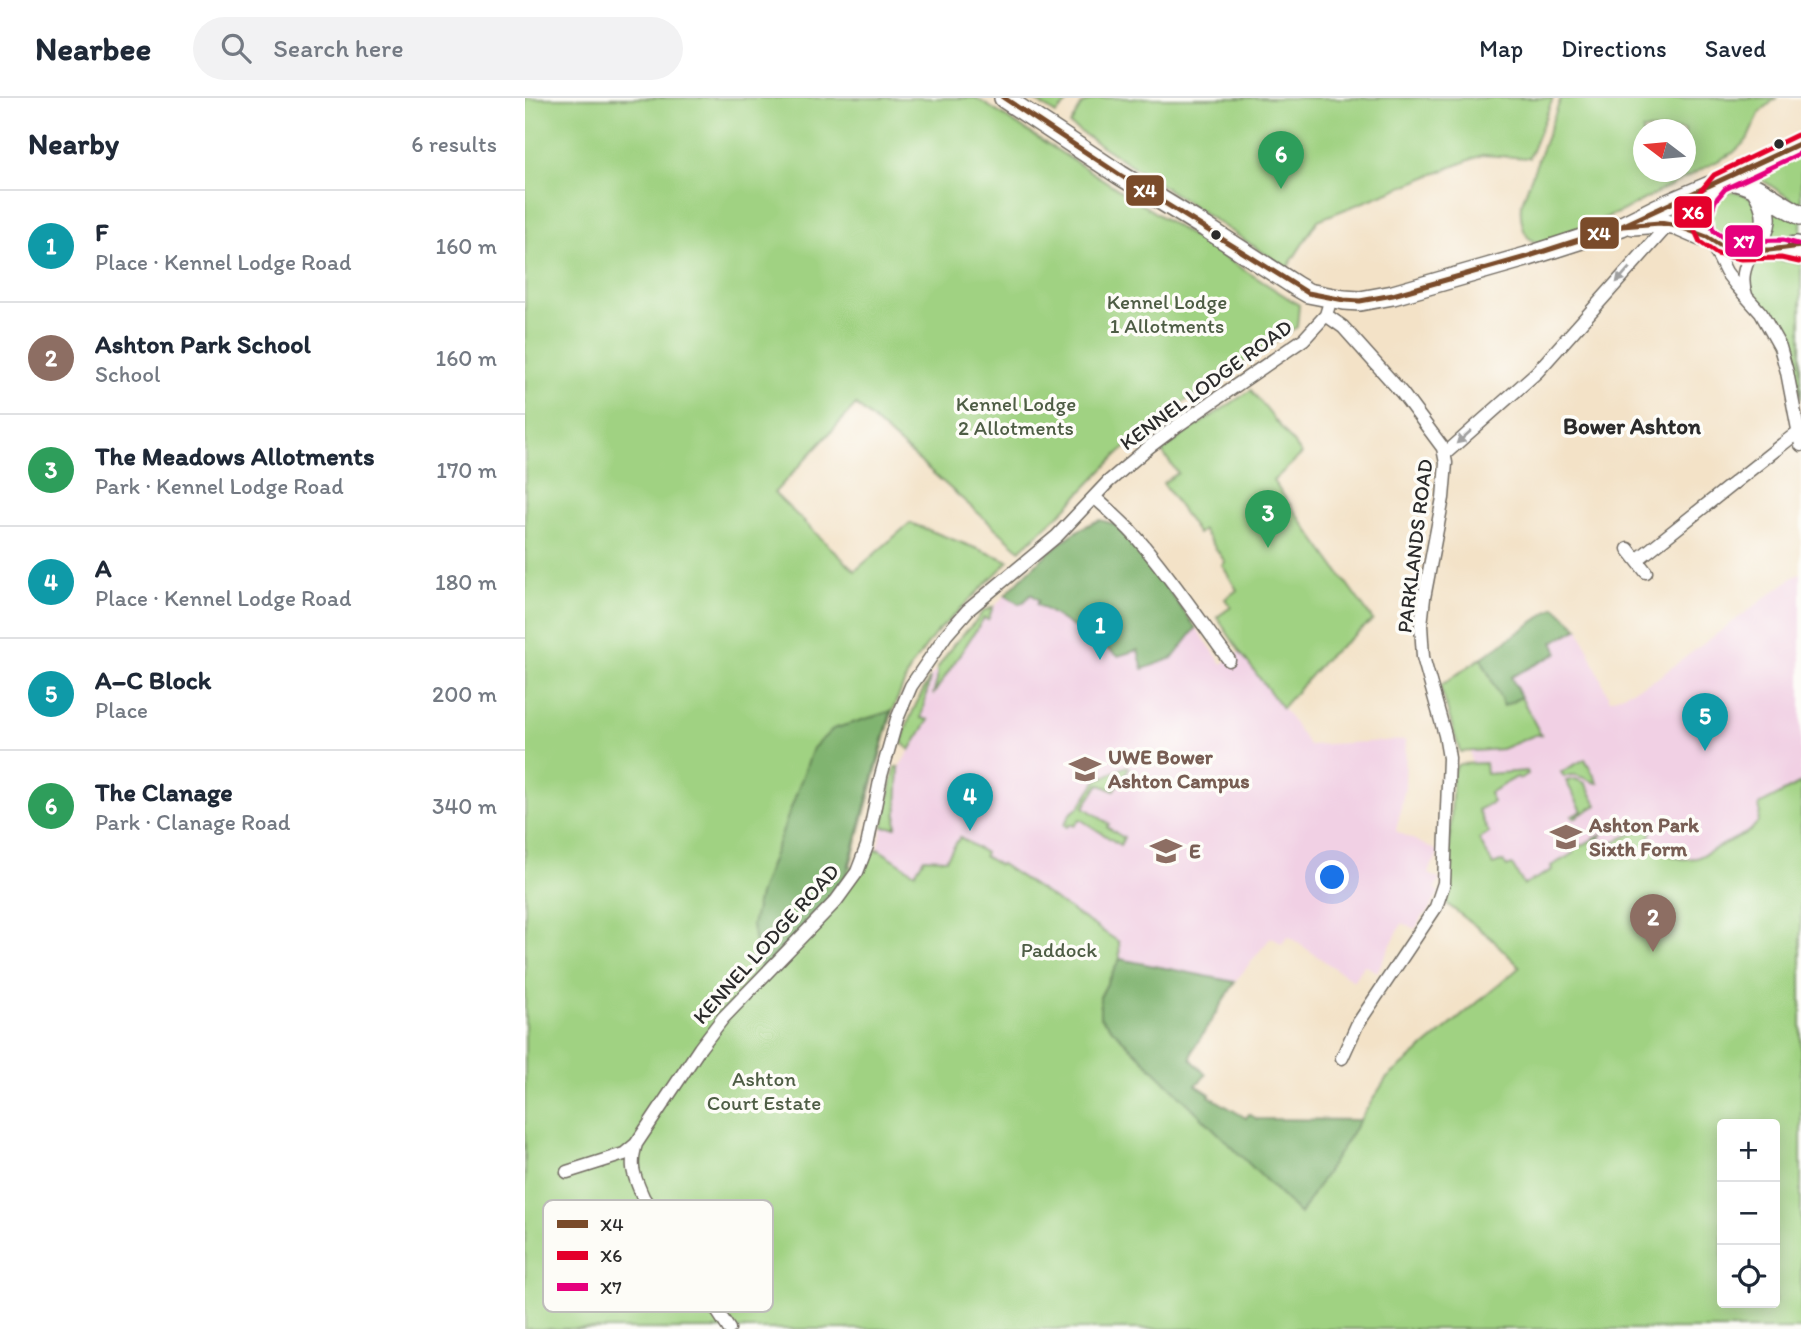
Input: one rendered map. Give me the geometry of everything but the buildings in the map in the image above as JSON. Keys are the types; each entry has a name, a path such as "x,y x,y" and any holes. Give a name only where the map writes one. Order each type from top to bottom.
{"highway":[{"path":"1721,181 1801,143"}],"main road":[{"path":"1004,98 1329,307 1393,295 1526,257 1622,226 1721,181 1744,183 1801,215"},
{"path":"1709,239 1703,229 1702,212 1707,197 1721,181"},
{"path":"1752,250 1759,242 1767,218 1756,189"},
{"path":"1622,226 1669,224 1685,228 1730,249 1795,250"}],"street":[{"name":"PARKLANDS ROAD","path":"1342,1058 1357,1025 1436,906 1444,883 1449,758 1423,657 1421,636 1422,612 1443,498 1446,453 1537,372 1669,224"},
{"path":"1637,560 1799,439 1780,347 1768,324 1747,295 1731,279 1709,239"},
{"path":"1747,295 1742,277 1752,250"},
{"path":"1329,307 1343,327 1390,379 1446,453"},
{"name":"KENNEL LODGE ROAD","path":"567,1172 624,1154 636,1144 723,1018 837,901 857,872 867,846 883,765 897,719 911,686 932,653 968,610 1057,536 1108,482 1162,436 1304,338 1329,307"},
{"path":"1094,497 1137,538 1229,660"},
{"path":"1628,550 1646,572"},
{"path":"636,1144 631,1160 635,1178 645,1200"},
{"path":"718,1312 729,1329"}],"shaded area":[{"name":"UWE Bower Ashton Campus","path":"1100,520 1108,521 1119,528 1151,564 1222,664 1240,652 1309,745 1406,740 1405,787 1396,831 1439,852 1428,873 1440,880 1435,889 1439,892 1415,929 1402,923 1377,972 1364,965 1353,981 1288,936 1282,944 1271,937 1235,982 1120,959 1100,997 871,848 878,850 895,767 899,767 910,750 902,743 915,706 930,678 954,644 982,612 994,607 1032,568 1083,527"},
{"path":"1801,573 1801,1255 1780,1149 1780,1119 1717,1119 1717,1308 1726,1308 1743,1329 1360,1120 1386,1079 1520,967 1491,938 1447,904 1458,764 1471,764 1471,758 1470,751 1460,752 1440,686 1555,607 1579,628 1610,700 1656,679"}],"green space":[{"name":"Ashton Court Estate","path":"525,98 976,98 1299,305 1297,327 1161,417 1117,455 1062,512 1020,550 856,405 774,493 855,571 910,523 1009,561 935,634 911,667 893,709 850,866 862,873 871,848 877,851 878,849 915,873 924,858 946,859 960,837 985,853 984,856 1001,864 1119,942 1120,959 1100,997 1300,1213 1386,1079 1520,967 1491,938 1447,904 1453,774 1456,766 1485,763 1486,774 1527,771 1528,774 1519,779 1517,777 1489,793 1493,802 1478,810 1489,833 1479,839 1493,865 1503,861 1507,867 1512,865 1524,885 1552,870 1551,866 1574,853 1573,850 1603,834 1595,843 1597,849 1647,827 1653,829 1647,844 1675,857 1697,858 1750,831 1758,822 1759,805 1801,783 1801,1329 525,1329"},
{"path":"1031,98 1072,98 1056,114"},
{"path":"1098,98 1553,98 1529,158 1482,155 1318,220 1287,268 1070,125 1082,104"},
{"path":"1561,98 1776,98 1760,112 1747,140 1733,153 1696,172 1696,119 1633,119 1633,182 1678,182 1622,211 1542,244 1527,236 1521,218 1521,205"},
{"path":"1801,151 1801,206 1755,175"},
{"path":"1729,192 1741,193 1750,198 1758,213 1754,230 1747,238 1737,243 1712,231 1709,210 1716,198"},
{"path":"1772,204 1801,219 1801,236 1771,240 1769,236"},
{"path":"1774,260 1801,263 1801,399 1791,356 1780,326 1749,287 1750,274 1754,267"},
{"path":"1251,390 1302,454 1273,481 1373,620 1326,658 1282,708 1217,617 1231,607 1225,599 1237,590 1222,565 1225,562 1203,530 1198,534 1163,483 1178,473 1162,452"},
{"path":"1100,520 1114,524 1133,542 1196,628 1173,658 1143,669 1138,650 1118,656 1037,604 1039,600 1031,594 1019,604 1005,595 1061,542"},
{"path":"993,607 988,620 984,618 933,695 937,669 954,644 982,612"},
{"path":"1555,607 1579,628 1553,642 1558,653 1511,677 1521,697 1504,706 1481,658"},
{"path":"1481,658 1504,706 1521,697 1541,735 1502,749 1460,752 1440,686"},
{"path":"930,678 921,718 929,720 910,750 902,743 904,734"},
{"path":"891,711 846,875 762,969 752,925 759,895 813,748 833,729"},
{"path":"1585,759 1598,783 1578,776 1564,777 1561,772"},
{"path":"1127,766 1129,768 1114,791 1099,784 1084,807 1124,838 1120,845 1080,819 1074,826 1064,825 1097,780"},
{"path":"895,767 899,767 896,827 883,827"},
{"path":"1575,779 1585,783 1597,805 1574,818 1572,816 1582,811 1566,781"},
{"path":"1120,959 1235,982 1193,1050 1191,1059 1206,1075 1196,1085 1210,1094 1209,1096 1246,1118 1249,1114 1257,1119 1360,1120 1300,1214 1100,1017 1100,997"}],"transit line":[{"name":"X4","path":"1004,98 1120,175 1308,293 1360,301 1393,295 1526,257 1622,226 1801,143"},
{"name":"X6","path":"1797,135 1714,175 1699,193 1693,213 1695,231 1700,242 1717,254 1741,259 1781,258 1799,262"},
{"name":"X7","path":"1801,153 1725,189 1715,201 1711,213 1714,231 1724,238 1743,241 1783,240 1801,245"},
{"name":"X4","path":"1622,226 1660,223 1677,226 1707,237 1721,246 1742,250 1801,246"}],"place":[{"name":"The Clanage","path":"1281,189"},
{"name":"The Meadows Allotments","path":"1268,548"},
{"name":"F","path":"1100,660"},
{"name":"A–C Block","path":"1705,751"},
{"name":"UWE Bower Ashton Campus","path":"1085,769"},
{"name":"A","path":"970,831"},
{"name":"Ashton Park Sixth Form","path":"1566,837"},
{"name":"E","path":"1166,851"},
{"name":"Ashton Park School","path":"1653,952"}],"district":[{"name":"Bower Ashton","path":"1632,426"}],"park label":[{"name":"Kennel Lodge 1 Allotments","path":"1167,314"},
{"name":"Kennel Lodge 2 Allotments","path":"1016,416"},
{"name":"Paddock","path":"1059,950"}]}
